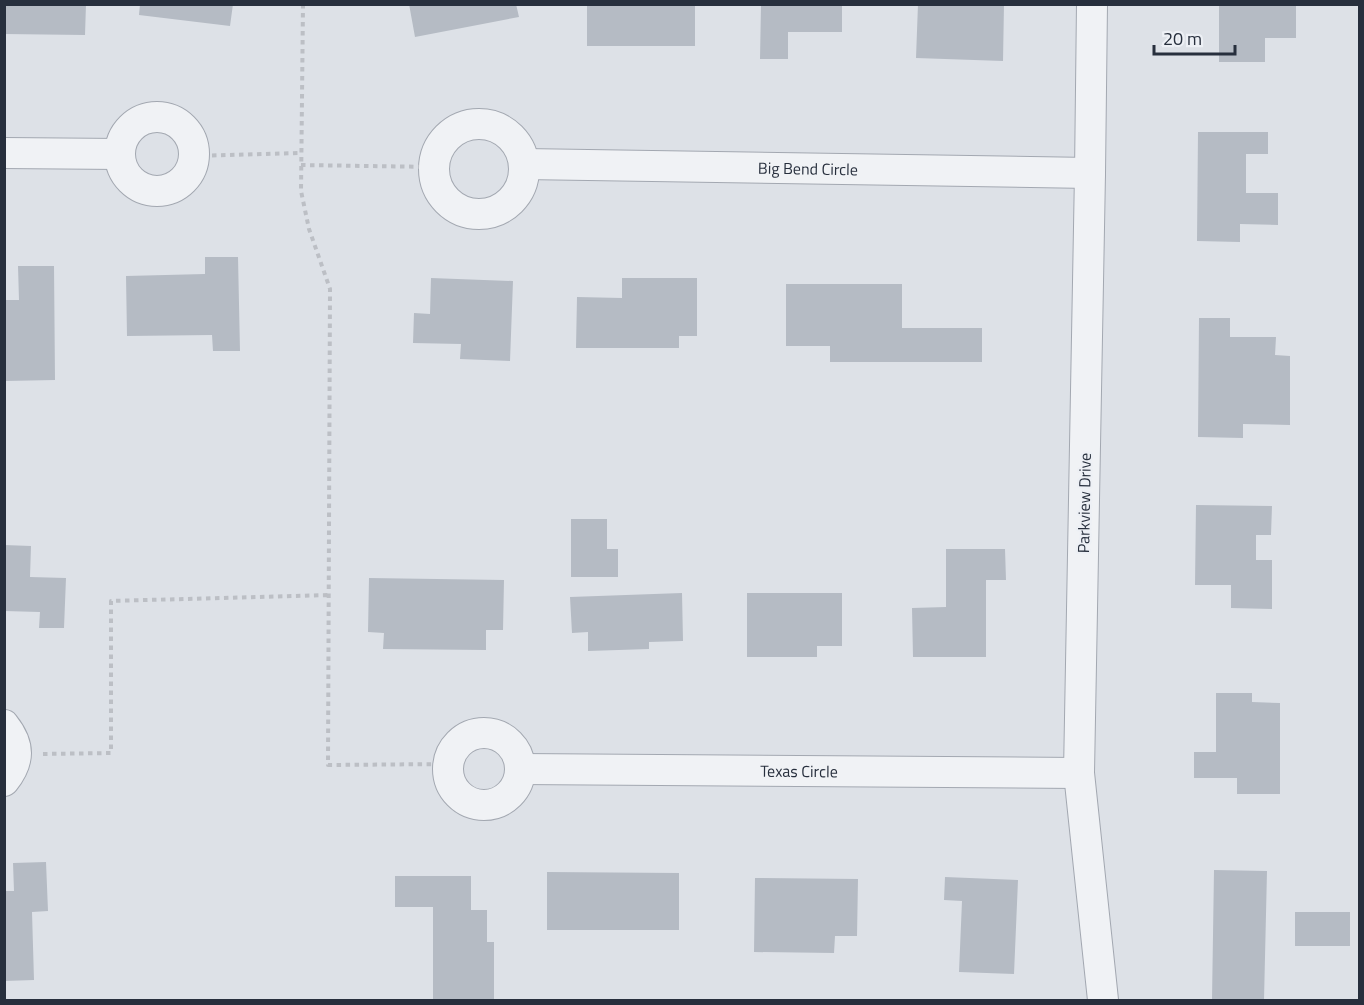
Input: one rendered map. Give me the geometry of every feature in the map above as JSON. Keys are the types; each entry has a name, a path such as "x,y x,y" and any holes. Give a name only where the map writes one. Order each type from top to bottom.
{"street":[{"name":"Parkview Drive","path":"1092,4 1079,773 1103,1000"},
{"path":"162,117 184,128 191,139 194,151 193,163 188,174 170,189 158,192 135,185 122,166 120,154 122,141 128,130 138,122 162,117"},
{"path":"470,125 485,125 499,129 511,138 520,150 524,164 523,179 518,193 508,204 495,212 480,214 466,212 452,206 442,195 436,182 434,167 437,153 445,140 456,130 470,125"},
{"path":"4,153 120,154"},
{"name":"Big Bend Circle","path":"524,164 1090,173"},
{"path":"4,725 12,734 16,746 16,759 12,771 4,781"},
{"path":"484,732 505,739 513,747 519,758 520,769 518,782 502,801 490,805 477,805 465,801 456,793 449,782 447,769 448,758 453,747 472,733 484,732"},
{"name":"Texas Circle","path":"520,769 1079,773"}],"path":[{"path":"303,4 301,192 309,229 330,289 328,765 448,764"},
{"path":"194,156 301,153"},
{"path":"301,165 434,167"},
{"path":"16,754 111,753 111,601 329,595"}],"building":[{"path":"4,4 86,4 85,35 4,34"},
{"path":"140,4 233,4 230,26 139,15"},
{"path":"409,4 516,4 519,17 415,37"},
{"path":"587,4 695,4 695,46 587,46"},
{"path":"918,4 1004,4 1003,61 916,58"},
{"path":"1219,4 1296,4 1296,38 1265,38 1265,62 1219,62"},
{"path":"761,5 842,5 842,32 788,32 788,59 760,59"},
{"path":"1198,132 1268,132 1268,154 1246,154 1246,193 1278,193 1278,225 1240,224 1240,242 1197,241"},
{"path":"205,257 238,257 240,351 213,351 212,335 127,336 126,276 205,274"},
{"path":"18,266 54,266 55,380 5,381 5,300 19,300"},
{"path":"431,278 513,281 510,361 460,359 461,344 413,343 414,313 430,314"},
{"path":"622,278 697,278 697,336 679,336 679,348 576,348 577,297 622,298"},
{"path":"786,284 902,284 902,328 982,328 982,362 830,362 830,346 786,346"},
{"path":"1199,318 1230,318 1230,337 1276,337 1275,355 1290,356 1290,425 1243,424 1243,438 1198,437"},
{"path":"1196,505 1272,506 1271,535 1256,535 1256,560 1272,560 1272,609 1231,608 1231,585 1195,585"},
{"path":"571,519 607,519 607,549 618,549 618,577 571,577"},
{"path":"4,545 31,546 30,577 66,578 64,628 39,628 40,612 4,611"},
{"path":"946,549 1005,549 1006,580 986,580 986,657 913,657 912,608 946,607"},
{"path":"369,578 504,580 503,630 486,630 486,650 383,649 384,633 368,632"},
{"path":"682,593 683,641 649,642 649,649 588,651 588,632 572,633 570,597"},
{"path":"747,593 842,593 842,646 817,646 817,657 747,657"},
{"path":"1216,693 1252,693 1252,702 1280,703 1280,794 1237,794 1237,778 1194,778 1194,752 1216,752"},
{"path":"46,862 48,911 32,912 34,980 4,981 4,891 14,891 13,863"},
{"path":"1214,870 1267,871 1264,1000 1212,1000"},
{"path":"547,872 679,873 679,930 547,930"},
{"path":"395,876 471,876 471,910 487,910 487,942 494,942 494,1000 433,1000 433,907 395,907"},
{"path":"945,877 1018,880 1014,974 959,972 962,901 944,900"},
{"path":"755,878 858,879 857,936 835,936 834,953 754,952"},
{"path":"1295,912 1350,912 1350,946 1295,946"}]}
